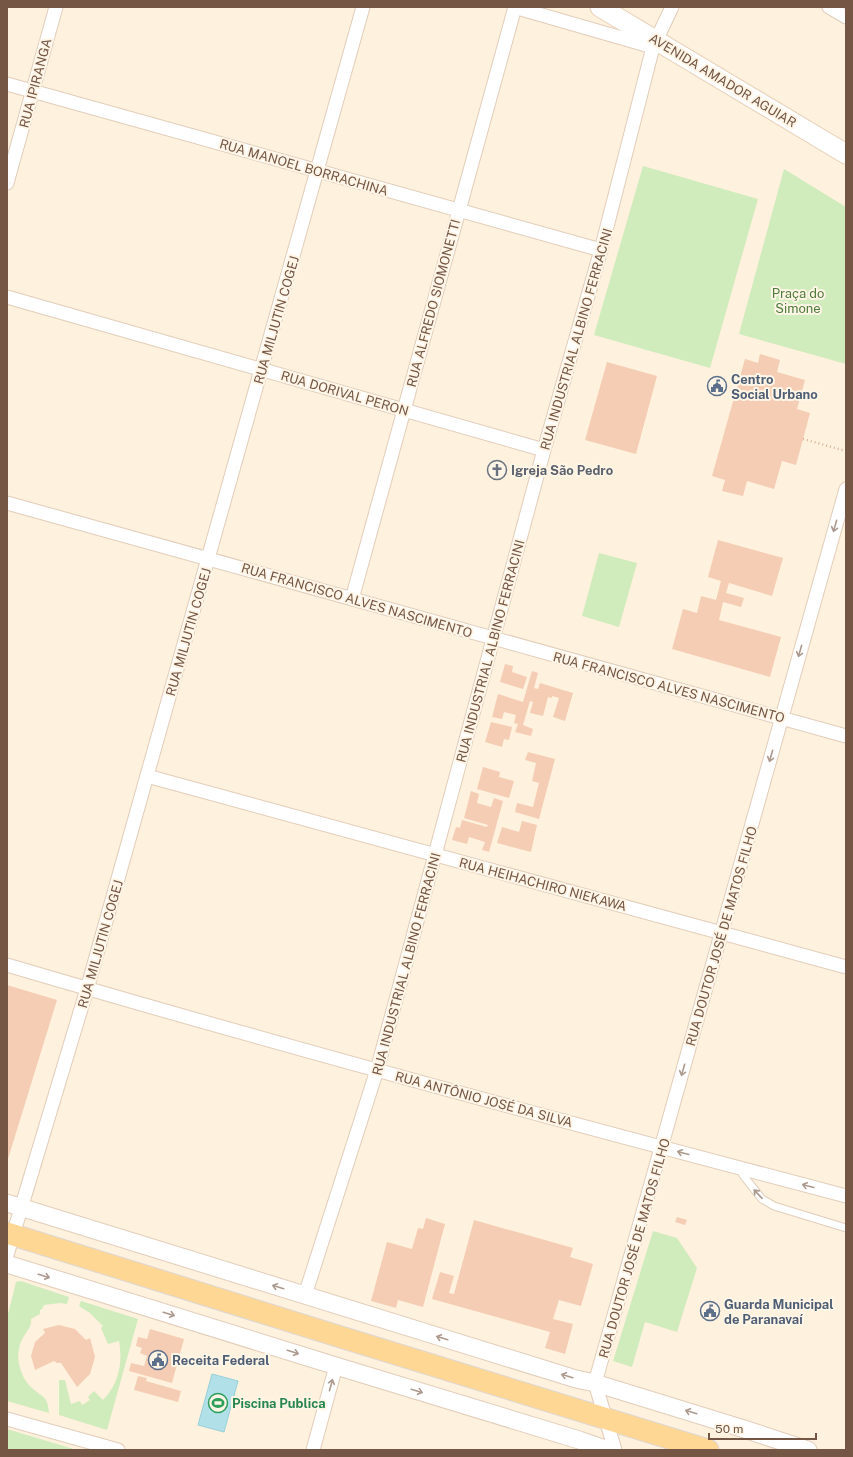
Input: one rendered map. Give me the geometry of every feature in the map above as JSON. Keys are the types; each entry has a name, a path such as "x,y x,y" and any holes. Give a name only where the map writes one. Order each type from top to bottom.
{"main road":[{"name":"AVENIDA AMADOR AGUIAR","path":"600,7 654,43 846,154"},
{"path":"10,1234 708,1450"}],"street":[{"name":"RUA IPIRANGA","path":"7,183 56,7"},
{"name":"RUA MILJUTIN COGEJ","path":"7,1255 14,1205 87,988 363,7"},
{"path":"515,7 654,43"},
{"name":"RUA ALFREDO SIOMONETTI","path":"352,599 515,7"},
{"name":"RUA INDUSTRIAL ALBINO FERRACINI","path":"305,1295 377,1070 544,450 601,250 654,43 672,7"},
{"path":"829,7 846,17"},
{"name":"RUA MANOEL BORRACHINA","path":"7,84 601,250"},
{"name":"RUA DORIVAL PERON","path":"7,297 544,450"},
{"name":"RUA DOUTOR JOSÉ DE MATOS FILHO","path":"596,1382 846,489"},
{"name":"RUA FRANCISCO ALVES NASCIMENTO","path":"7,503 846,736"},
{"name":"RUA HEIHACHIRO NIEKAWA","path":"147,776 846,967"},
{"name":"RUA ANTÔNIO JOSÉ DA SILVA","path":"7,965 377,1070 846,1196"},
{"path":"14,1205 576,1379 596,1382 808,1450"},
{"path":"7,1264 608,1450"},
{"path":"313,1450 336,1366"},
{"path":"596,1382 615,1450"},
{"path":"7,1419 118,1450"}],"lane":[{"path":"740,1168 743,1175 762,1199 774,1206 846,1228"}],"path":[{"path":"803,439 846,451"}],"green space":[{"path":"643,166 758,199 710,368 594,335"},
{"name":"Praça do Simone","path":"784,169 846,207 846,364 739,334"},
{"path":"599,553 637,563 619,627 582,616"},
{"path":"653,1231 677,1238 697,1268 677,1332 645,1322 632,1367 613,1361"},
{"path":"21,1281 69,1297 67,1304 60,1303 44,1305 40,1310 40,1314 31,1319 30,1326 22,1339 19,1349 18,1357 21,1371 27,1383 46,1400 49,1413 7,1401 7,1318 16,1282"},
{"path":"81,1301 138,1319 107,1430 59,1415 59,1380 65,1380 71,1404 80,1401 82,1405 90,1400 88,1397 94,1391 103,1400 113,1387 120,1365 119,1341 108,1344 101,1328 103,1326 90,1313 79,1306"},
{"path":"7,1429 77,1450 7,1450"}],"water":[{"name":"Piscina Publica","path":"212,1374 238,1381 224,1432 198,1425"}],"building":[{"path":"760,354 780,360 777,372 805,380 797,409 810,413 796,465 782,461 774,489 747,481 743,496 722,491 725,480 712,476 745,359 758,363"},
{"path":"607,362 657,376 636,454 585,440"},
{"path":"718,540 783,558 772,596 729,583 726,593 744,598 741,607 723,602 719,620 781,637 770,677 672,649 683,609 697,613 701,596 716,600 721,581 708,577"},
{"path":"505,664 513,666 512,672 527,677 523,689 500,682"},
{"path":"532,671 538,673 534,688 538,689 540,683 573,693 565,721 553,717 559,698 552,696 552,698 548,697 543,716 530,713 533,702 530,701 523,725 533,729 531,736 515,732 518,724 514,723 516,715 504,712 502,719 492,717 498,694 523,702"},
{"path":"491,722 512,727 509,740 504,739 502,747 485,742"},
{"path":"528,752 555,759 539,819 515,812 517,803 533,807 539,783 532,781 536,763 525,760"},
{"path":"483,767 500,772 499,777 514,781 509,798 477,789"},
{"path":"471,791 479,794 477,803 491,807 494,798 503,801 489,852 482,850 485,842 469,837 467,844 452,840 456,827 460,828 462,820 487,827 488,825 464,818"},
{"path":"522,821 537,825 531,852 497,843 502,827 519,832"},
{"path":"7,985 57,1000 7,1162"},
{"path":"677,1217 687,1220 685,1225 675,1222"},
{"path":"426,1218 445,1224 423,1307 398,1300 396,1308 371,1301 387,1242 412,1249 418,1228 423,1229"},
{"path":"474,1220 573,1248 570,1257 593,1264 581,1306 559,1300 553,1319 573,1324 565,1354 545,1348 550,1332 432,1299 440,1272 454,1276 449,1293 454,1294"},
{"path":"59,1325 75,1329 86,1340 90,1338 95,1357 90,1374 77,1387 61,1363 54,1361 35,1370 31,1356 35,1342 45,1333 43,1329"},
{"path":"150,1329 184,1339 172,1383 129,1371 131,1363 144,1366 147,1356 140,1353 142,1348 136,1346 138,1337 147,1339"},
{"path":"138,1376 147,1378 146,1381 181,1391 178,1402 134,1390"}],"place":[{"name":"Centro Social Urbano","path":"717,386"},
{"name":"Igreja São Pedro","path":"497,470"},
{"name":"Guarda Municipal de Paranavaí","path":"710,1311"},
{"name":"Receita Federal","path":"158,1360"},
{"name":"Piscina Publica","path":"218,1403"}]}
